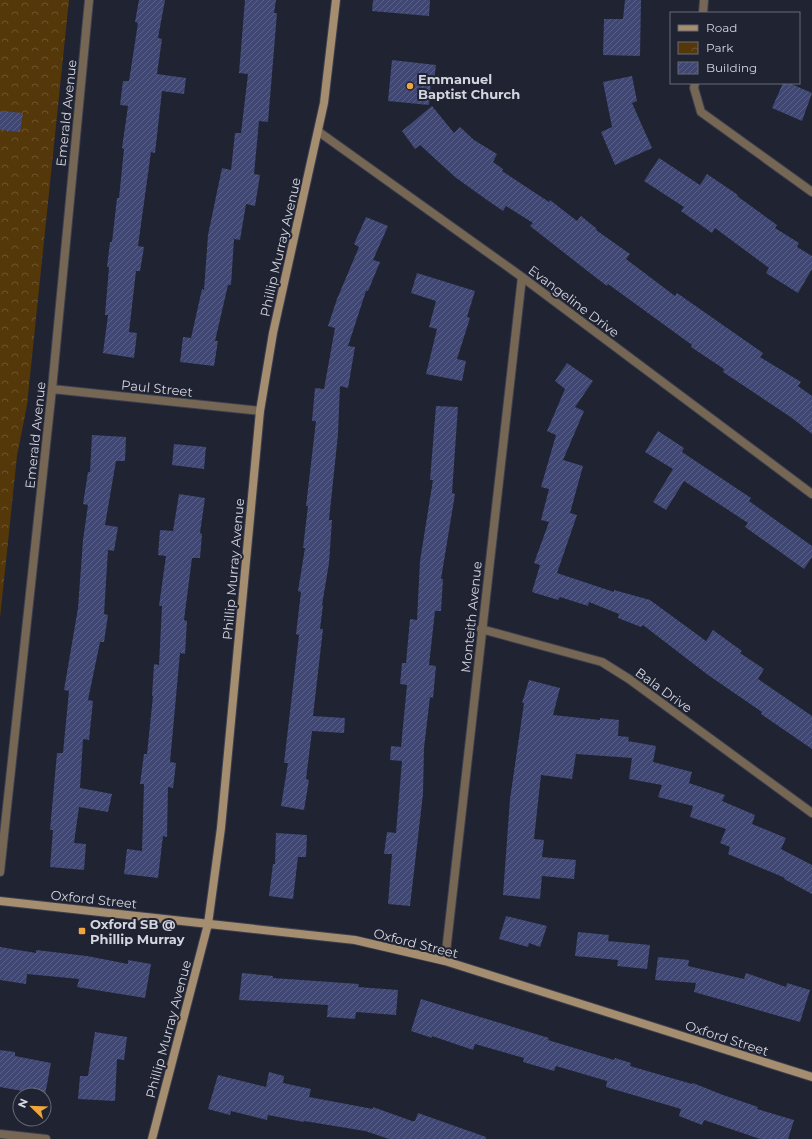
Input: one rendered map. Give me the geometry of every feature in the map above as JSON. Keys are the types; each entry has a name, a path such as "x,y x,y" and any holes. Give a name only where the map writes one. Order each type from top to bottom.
{"street":[{"name":"Emerald Avenue","path":"0,872 52,389 89,0"},
{"name":"Phillip Murray Avenue","path":"152,1139 208,924 221,820 260,411 273,333 319,132 324,103 336,0"},
{"path":"703,12 704,0"},
{"path":"695,84 694,88 701,112 812,192"},
{"name":"Evangeline Drive","path":"319,132 522,277 812,494"},
{"name":"Monteith Avenue","path":"445,961 481,629 522,277"},
{"name":"Paul Street","path":"52,389 260,411"},
{"name":"Bala Drive","path":"481,629 602,662 629,678 812,813"},
{"name":"Oxford Street","path":"0,901 356,940 445,961 812,1078"},
{"path":"0,1134 46,1139"}],"green space":[{"path":"0,0 69,0 27,405 17,456 0,618"}],"building":[{"path":"139,0 165,0 158,38 162,39 157,74 186,78 184,94 162,91 155,153 151,152 138,246 144,247 140,271 136,271 129,332 137,333 134,358 103,353 108,315 105,315 109,267 107,267 110,242 112,242 117,198 119,198 124,149 122,148 128,106 120,105 123,81 129,81 138,23 135,22"},
{"path":"245,0 276,0 274,13 277,13 268,122 259,121 254,174 260,175 255,206 246,204 240,240 234,239 231,285 228,285 215,341 218,341 214,366 180,362 183,337 191,338 202,289 204,290 208,235 222,168 231,170 235,133 241,133 248,74 239,73"},
{"path":"373,0 430,0 429,16 372,11"},
{"path":"625,0 641,0 640,56 603,55 604,19 623,19"},
{"name":"Emmanuel Baptist Church","path":"392,60 436,65 434,81 431,81 429,105 388,101"},
{"path":"632,76 637,101 632,103 652,148 615,165 601,132 612,127 603,82"},
{"path":"783,84 791,84 812,93 802,121 772,108"},
{"path":"432,106 454,133 460,127 474,140 497,154 493,162 503,169 502,171 549,202 550,200 577,221 581,216 597,229 596,230 630,254 626,259 675,296 677,293 763,353 760,357 801,382 798,386 812,396 812,434 792,418 723,372 724,369 691,347 692,345 608,284 607,286 530,226 533,223 506,206 503,211 487,200 455,177 420,145 415,149 402,131"},
{"path":"0,111 23,113 20,132 0,130"},
{"path":"659,158 700,185 707,174 738,195 737,196 777,225 775,228 799,243 797,247 812,256 812,269 798,293 766,273 769,268 715,228 712,233 681,211 684,207 644,181"},
{"path":"366,217 388,226 373,260 380,262 368,291 366,291 348,346 355,347 348,388 340,386 338,434 329,520 332,520 329,563 322,605 320,629 323,629 313,716 345,718 344,733 312,731 306,779 309,780 304,810 281,806 288,763 284,763 299,635 296,634 301,592 298,591 305,548 303,548 308,506 306,506 316,421 312,421 315,388 324,389 335,328 328,326 337,299 359,247 354,244"},
{"path":"417,273 475,291 467,317 470,318 457,359 466,361 462,381 426,374 437,329 429,327 436,301 411,293"},
{"path":"567,363 593,381 575,407 584,411 563,460 583,466 570,513 577,515 557,573 614,592 614,590 650,600 706,641 713,630 742,651 740,653 764,669 758,679 812,716 812,749 761,714 762,712 708,675 643,625 641,627 618,618 619,614 589,602 588,606 560,597 558,600 532,592 540,565 534,563 549,522 541,520 549,489 541,487 556,435 547,431 565,389 555,381"},
{"path":"436,406 458,407 452,493 455,494 441,579 443,579 441,611 435,611 429,665 436,666 433,698 430,697 424,748 423,794 410,906 388,904 392,854 384,854 387,832 396,833 402,761 390,760 391,746 401,747 407,685 400,684 402,663 406,663 410,619 417,620 420,561 433,480 430,480"},
{"path":"658,431 684,448 682,452 751,498 749,501 812,546 812,557 804,569 745,527 748,523 684,481 666,510 653,502 673,469 645,452"},
{"path":"92,435 126,437 125,461 116,461 105,525 118,527 114,551 108,550 104,614 108,615 104,642 100,642 88,700 93,701 89,740 83,739 80,788 112,794 108,812 79,807 74,843 86,844 84,870 50,867 53,830 50,830 57,753 63,753 69,691 64,690 78,608 83,540 88,505 83,504 88,472 90,472"},
{"path":"174,444 206,447 204,469 172,465"},
{"path":"179,494 205,498 200,533 202,534 200,558 192,558 184,620 187,621 185,654 180,653 170,762 176,763 173,788 168,787 167,837 163,836 158,878 124,874 127,849 142,851 144,784 140,784 144,754 147,754 153,696 154,664 159,665 162,606 159,606 166,556 158,555 160,530 173,531"},
{"path":"529,680 560,688 553,715 600,720 600,718 619,720 618,736 629,737 628,741 656,746 653,762 692,772 689,783 725,795 722,801 755,815 752,824 786,838 781,849 812,865 812,894 784,879 785,878 728,854 730,847 720,843 726,829 690,817 693,806 658,797 662,785 629,779 632,758 576,754 572,779 541,775 534,839 544,840 542,857 576,860 574,879 542,876 540,899 503,895 510,799 524,703 522,703"},
{"path":"276,833 307,835 306,857 298,857 293,899 269,896 273,864 275,864"},
{"path":"506,916 547,926 540,947 529,943 528,947 499,939"},
{"path":"578,932 609,935 608,941 650,945 647,969 617,966 618,960 575,956"},
{"path":"0,947 36,953 36,950 87,956 128,964 128,960 151,964 145,998 77,987 79,979 27,974 26,984 0,980"},
{"path":"658,957 689,960 688,966 744,979 746,973 786,987 787,983 810,990 800,1022 694,992 696,983 655,980"},
{"path":"242,973 273,976 273,978 359,984 358,987 398,990 396,1015 356,1012 355,1019 327,1017 328,1005 239,1000"},
{"path":"421,999 549,1038 548,1040 614,1060 615,1058 631,1063 630,1066 692,1084 693,1083 758,1107 757,1109 794,1120 788,1139 760,1139 704,1120 702,1125 679,1116 681,1109 606,1087 607,1081 556,1066 554,1071 523,1062 524,1058 475,1044 473,1050 432,1036 432,1038 411,1031"},
{"path":"95,1032 127,1037 124,1060 117,1059 115,1101 78,1099 80,1076 88,1076"},
{"path":"0,1050 15,1052 15,1056 51,1063 46,1087 12,1087 12,1089 0,1087"},
{"path":"269,1072 284,1076 283,1083 311,1089 309,1097 373,1109 373,1107 412,1121 415,1121 418,1113 486,1137 486,1139 389,1139 365,1131 268,1115 267,1120 231,1111 230,1115 208,1109 218,1075 266,1087"}],"place":[{"name":"Emmanuel Baptist Church","path":"410,86"},
{"name":"Oxford SB @ Phillip Murray","path":"82,931"}]}
